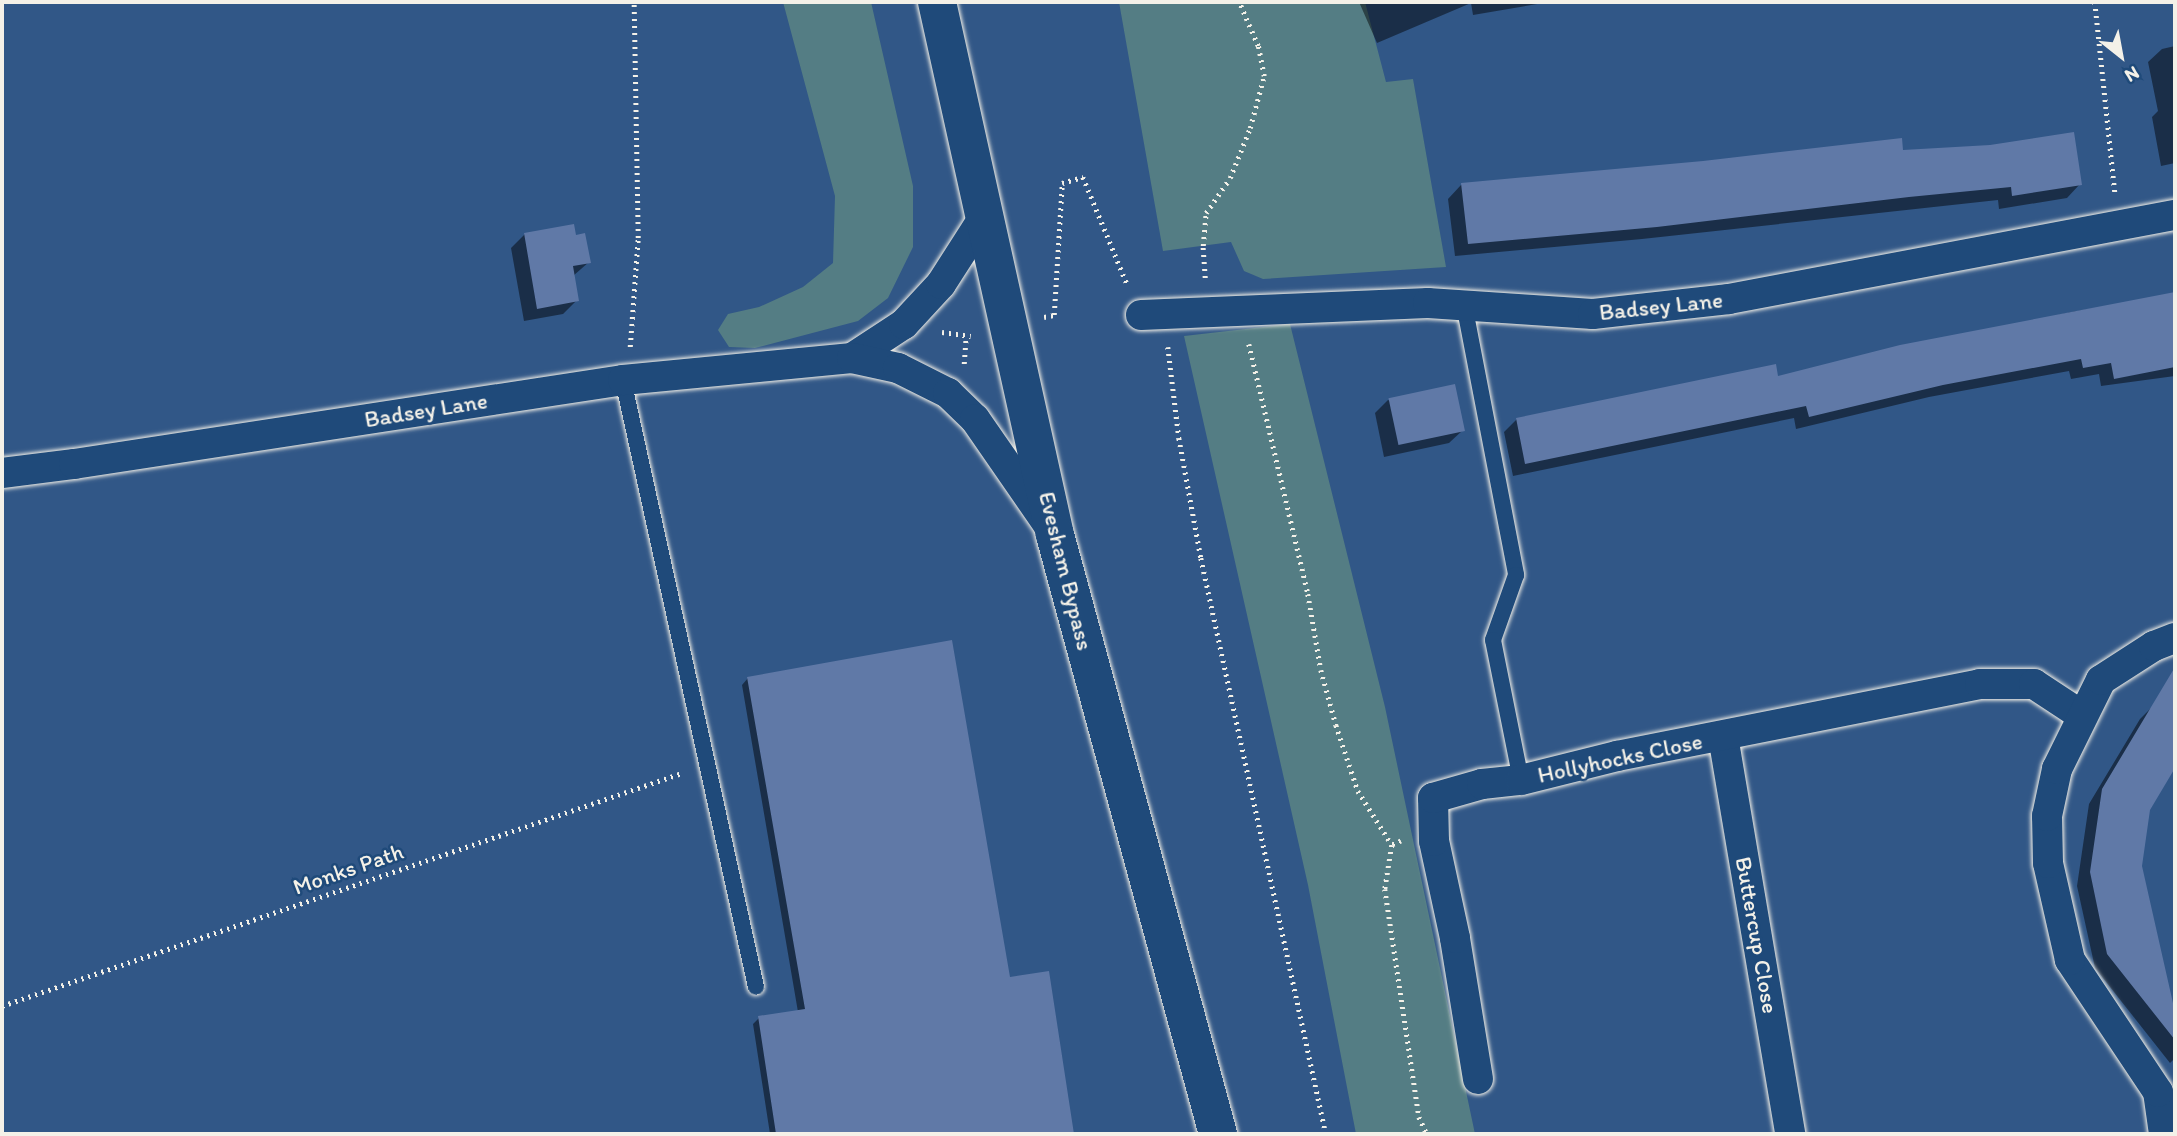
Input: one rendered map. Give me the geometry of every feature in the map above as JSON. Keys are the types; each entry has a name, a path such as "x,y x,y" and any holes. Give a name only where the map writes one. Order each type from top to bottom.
{"highway":[{"name":"Evesham Bypass","path":"937,2 1055,534 1217,1134"}],"street":[{"name":"Badsey Lane","path":"1153,315 1241,309 1464,304 1593,314 1728,299 2175,215"},
{"name":"Badsey Lane","path":"852,358 904,324 941,284 984,217"},
{"name":"Badsey Lane","path":"2,473 627,380 852,358 898,368 948,393 975,419 1055,534"},
{"path":"2164,1134 2158,1092 2070,960 2048,863 2046,816 2057,769 2081,715 2101,680 2154,646 2175,638"},
{"name":"Hollyhocks Close","path":"1478,1079 1433,827 1433,798 1482,784 1521,780 1617,756 1980,684 2034,684 2081,715"},
{"name":"Buttercup Close","path":"1723,736 1790,1134"}],"lane":[{"path":"1464,304 1516,575 1493,640 1521,780"},
{"path":"627,380 706,765 756,987"}],"path":[{"path":"627,380 638,238 635,2"},
{"path":"1207,311 1203,246 1206,213 1230,178 1250,128 1264,76 1258,46 1239,2"},
{"path":"2095,2 2119,225"},
{"path":"966,337 1054,315 1062,183 1083,177 1153,315 1201,558 1326,1134"},
{"path":"1241,309 1333,714 1358,792 1392,845 1385,889 1419,1116 1427,1134"},
{"name":"Monks Path","path":"2,1006 706,765"},
{"path":"1392,845 1433,827"}],"green space":[{"path":"783,2 871,2 913,186 913,247 888,298 858,321 755,348 729,347 718,330 728,314 759,307 803,287 833,263 835,196"},
{"path":"1119,2 1365,2 1386,82 1413,79 1446,267 1263,279 1244,271 1231,242 1163,251"},
{"path":"1290,324 1385,707 1475,1134 1356,1134 1308,885 1184,336"}],"building":[{"path":"2074,132 2082,185 2012,196 2011,187 1657,227 1468,244 1461,183 1703,161 1902,138 1903,150 1990,145"},
{"path":"574,224 576,235 585,233 591,263 573,266 579,301 537,309 524,233"},
{"path":"2175,292 2175,367 2114,379 2111,363 2083,368 2081,359 1943,385 1809,417 1806,406 1525,464 1516,418 1776,364 1778,376 1900,345"},
{"path":"1455,384 1465,431 1398,445 1388,398"},
{"path":"952,640 1010,977 1049,971 1074,1134 776,1134 758,1016 805,1009 747,677"},
{"path":"2175,667 2175,768 2150,810 2142,866 2175,1012 2175,1040 2107,954 2090,872 2102,789"}]}
